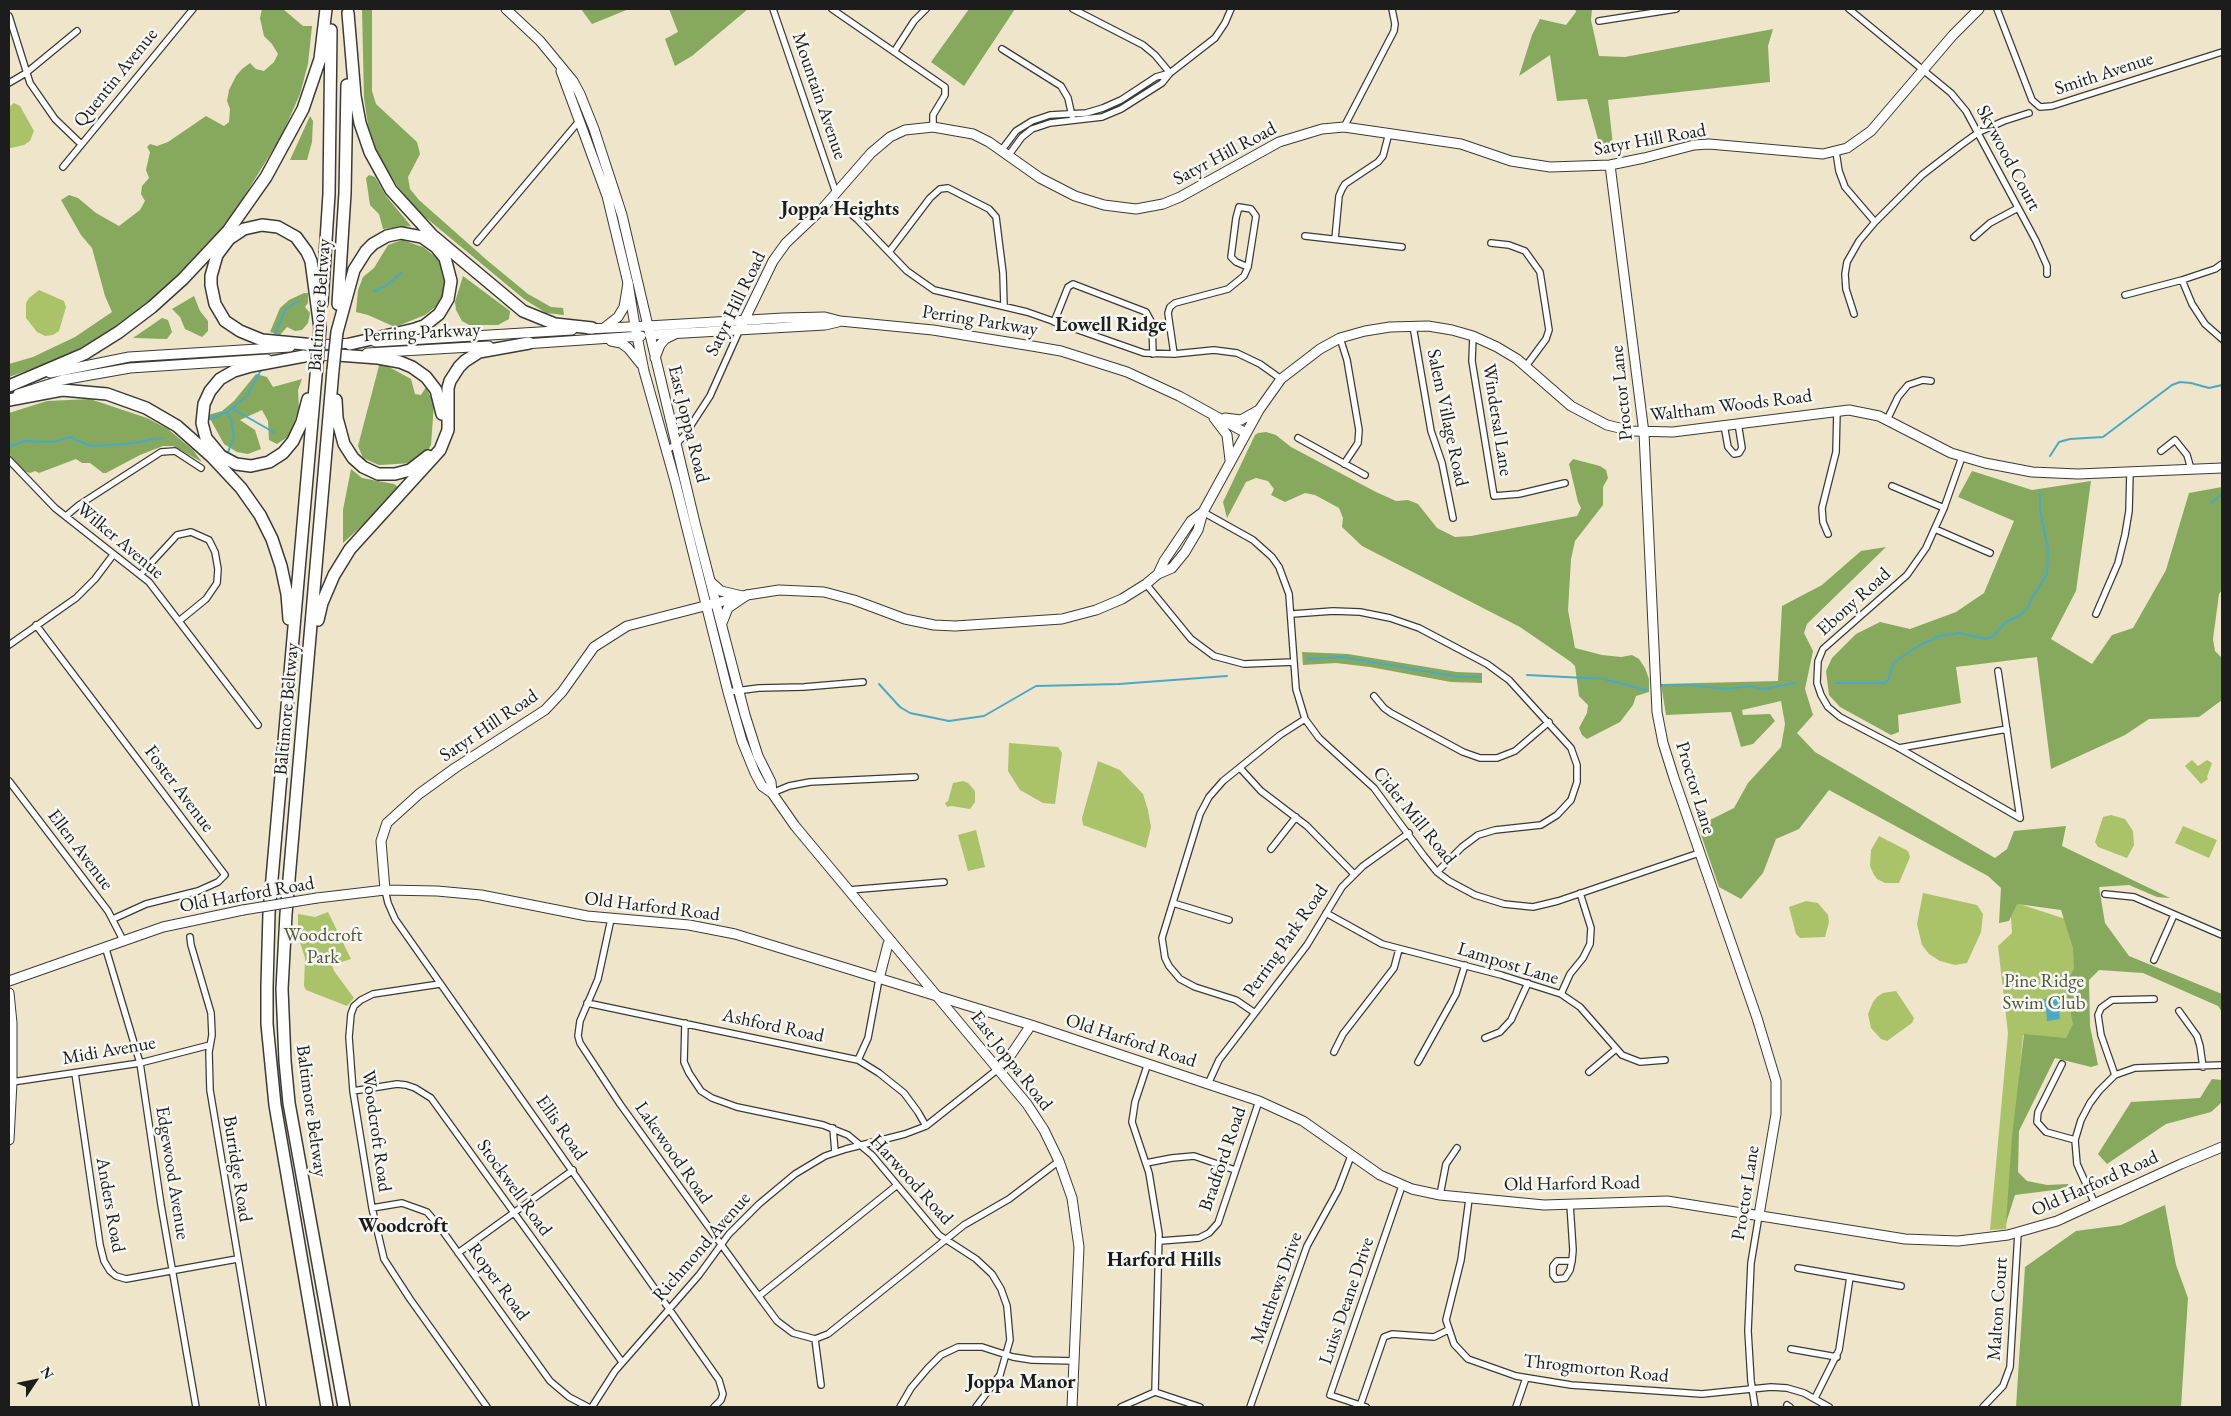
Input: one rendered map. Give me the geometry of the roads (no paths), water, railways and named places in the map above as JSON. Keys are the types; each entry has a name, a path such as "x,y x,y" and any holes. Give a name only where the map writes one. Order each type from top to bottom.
{"highway":[{"path":"9,386 84,354 119,332 152,307 183,279 228,231 266,177 304,109 320,59 326,9"},
{"name":"Baltimore Beltway","path":"327,1407 276,1113 267,1024 269,913 320,328 329,176 331,9"},
{"path":"348,11 355,96 360,123 370,152 391,190 432,235 523,311 555,324 592,328"},
{"name":"Baltimore Beltway","path":"344,1407 289,1103 282,1024 282,989 286,914 337,328 345,193 348,11"},
{"path":"315,345 262,340 240,331 225,321 215,304 211,276 217,255 229,239 244,229 262,225 278,227 296,237 307,252 311,262 320,328"},
{"path":"337,328 354,270 366,251 373,244 387,236 408,234 429,242 441,252 450,273 451,289 439,314 424,326 350,344"},
{"path":"308,663 322,603 342,561 360,537 432,462 440,450 448,430 448,388 454,373 465,361 479,352 529,343"},
{"path":"333,370 337,418 348,451 358,463 371,471 387,475 403,473 423,462 435,446 441,426 442,408 432,384 419,372 400,362 338,355"},
{"path":"304,356 251,366 234,372 220,380 210,391 203,410 202,423 211,445 221,456 243,466 259,465 276,459 288,448 298,432 316,369"},
{"path":"9,399 62,390 78,390 120,397 146,408 177,426 212,457 251,502 266,527 277,553 288,601 290,669"}],"street":[{"name":"Quentin Avenue","path":"63,167 193,9"},
{"name":"East Joppa Road","path":"507,9 535,35 573,81 604,155 622,214 654,358 739,691 754,745 771,782 772,793"},
{"name":"Mountain Avenue","path":"773,9 834,196"},
{"path":"832,9 945,87 945,96 933,115 933,127"},
{"path":"894,52 914,20 926,9"},
{"path":"1073,9 1143,45 1155,54 1170,73"},
{"path":"1004,153 1032,129 1050,123 1091,120 1121,109 1162,83 1170,73 1215,38 1225,23 1231,9"},
{"path":"1344,127 1394,31 1395,18 1392,9"},
{"path":"1599,21 1676,9"},
{"name":"Skywood Court","path":"1849,9 1959,102 1979,132 2018,208 2045,261 2047,274"},
{"name":"Satyr Hill Road","path":"666,451 676,444 710,396 741,325 781,249 834,196 860,163 890,138 905,130 933,127 973,134 1040,178 1075,196 1104,205 1136,209 1163,204 1180,197 1279,142 1322,129 1344,127 1389,132 1460,144 1496,157 1534,165 1564,167 1610,165 1702,144 1765,148 1811,155 1836,152 1856,144 1979,9"},
{"name":"Smith Avenue","path":"1998,9 2032,100 2040,107 2052,106 2222,52"},
{"path":"9,16 26,73 46,109 82,144"},
{"path":"9,83 26,73 76,31"},
{"path":"1002,49 1061,86 1068,98 1072,121"},
{"name":"East Joppa Road","path":"561,68 607,196 628,283 644,371 728,692 749,760 762,786 772,793 795,826 1034,1114 1059,1161 1072,1198 1078,1232 1078,1285 1072,1407"},
{"path":"1004,153 1016,131 1032,121 1050,115 1095,111 1111,105 1156,77 1170,73"},
{"path":"1854,314 1846,289 1845,274 1848,262 1859,241 1875,222 1933,165 1979,132 2029,113"},
{"path":"477,242 580,120"},
{"path":"1335,239 1339,196 1342,189 1345,184 1378,162 1383,156 1389,132"},
{"path":"1836,152 1839,171 1845,187 1875,222"},
{"name":"Proctor Lane","path":"1610,165 1644,433 1658,712 1663,743 1698,853 1757,1018 1776,1081 1776,1114 1752,1263 1748,1331 1755,1407"},
{"path":"889,252 930,198 940,189 948,188 989,209 996,217 1002,266 1004,306"},
{"path":"834,196 916,279 934,290 1004,306 1131,349 1153,354 1214,350 1237,353 1260,364 1281,379"},
{"path":"1174,354 1168,313 1170,307 1175,303 1228,289 1244,276 1248,267 1256,216 1251,209 1239,207 1231,256 1236,262 1248,267"},
{"path":"1974,238 1990,223 2018,208"},
{"path":"1305,236 1402,247"},
{"path":"1491,243 1509,245 1525,251 1540,272 1549,330 1539,350 1526,366"},
{"path":"2125,295 2215,270 2222,264"},
{"path":"2182,280 2192,304 2205,324 2222,339"},
{"path":"604,328 618,317 624,307 628,283"},
{"path":"1054,322 1068,287 1073,284 1146,312 1152,323 1153,354"},
{"name":"Perring Parkway","path":"9,399 62,380 130,368 650,336 808,317 825,317 840,321 933,330 1061,351 1127,372 1246,433"},
{"name":"Perring Parkway","path":"9,386 61,370 129,357 592,328 741,325"},
{"name":"Waltham Woods Road","path":"716,603 744,595 779,590 824,592 848,598 905,619 934,625 960,626 1053,621 1070,618 1109,605 1146,584 1158,574 1172,568 1185,552 1198,530 1203,512 1246,433 1259,410 1281,379 1313,353 1340,338 1378,328 1413,326 1441,328 1473,336 1496,347 1526,366 1553,393 1582,413 1607,424 1644,433 1673,432 1837,410 1859,411 1887,420 1929,444 1962,457 2041,473 2222,468"},
{"name":"Salem Village Road","path":"1413,326 1431,431 1442,463 1453,518"},
{"path":"654,358 665,339 675,334"},
{"name":"Windersal Lane","path":"1473,336 1472,361 1494,496 1519,494 1565,483"},
{"path":"1340,338 1347,360 1359,430 1358,444 1344,464"},
{"path":"598,339 621,343 638,358 644,371"},
{"path":"1887,420 1898,398 1908,386 1923,380 1931,381"},
{"path":"1208,412 1237,421 1259,410"},
{"path":"1828,534 1822,508 1836,452 1837,410"},
{"path":"1208,412 1227,435 1230,462"},
{"path":"1724,425 1728,447 1734,454 1742,448 1738,423"},
{"path":"1298,438 1365,475"},
{"path":"2161,451 2175,440 2187,455 2191,469"},
{"path":"66,516 79,505 161,452 175,451 201,468"},
{"name":"Ebony Road","path":"1962,457 1944,508 1926,548 1907,575 1826,646 1818,660 1817,683 1828,707 1840,717 1899,748 2020,818 2007,730"},
{"name":"Wilker Avenue","path":"9,460 55,508 96,539 158,592 258,725"},
{"path":"2096,614 2118,563 2125,536 2129,511 2130,472"},
{"path":"1892,486 1944,508"},
{"name":"Cider Mill Road","path":"1203,512 1253,540 1272,557 1285,581 1292,614 1298,699 1305,719 1319,738 1374,788 1437,872 1460,888 1475,895 1519,906 1545,904 1698,853"},
{"path":"1935,529 1990,552"},
{"path":"140,575 177,535 191,532 204,536 209,540 215,552 218,569 217,583 206,599 179,621"},
{"path":"9,645 82,592 114,555"},
{"path":"710,580 722,591 744,595"},
{"path":"1146,584 1191,640 1214,656 1244,664 1294,662"},
{"path":"722,624 728,608 744,595"},
{"name":"Satyr Hill Road","path":"385,890 381,849 383,832 388,823 402,809 454,768 545,710 562,692 589,653 600,642 634,624 716,603"},
{"path":"1292,614 1333,611 1360,612 1405,622 1433,635 1498,672 1519,689 1571,748 1577,765 1575,792 1566,808 1557,816 1541,825 1495,830 1478,835 1462,846 1437,872"},
{"name":"Foster Avenue","path":"36,625 225,875 218,882 198,891 146,904 113,918"},
{"path":"1899,748 2007,730 1998,671"},
{"path":"728,692 759,688 804,687 863,682"},
{"path":"1374,696 1391,713 1463,752 1480,758 1497,758 1515,751 1549,722"},
{"path":"1255,1013 1236,1000 1186,983 1174,973 1165,958 1162,938 1205,804 1216,789 1240,768 1280,735 1305,719"},
{"path":"1240,768 1261,791 1296,817 1354,874"},
{"path":"772,793 789,786 810,782 915,777"},
{"name":"Ellen Avenue","path":"9,781 113,918 123,940"},
{"path":"1271,849 1296,817"},
{"name":"Perring Park Road","path":"1208,1084 1219,1060 1301,952 1342,886 1354,874 1409,834"},
{"path":"849,890 944,882"},
{"name":"Old Harford Road","path":"9,981 163,927 243,910 317,898 385,890 436,891 474,895 611,919 689,925 718,930 880,979 1031,1025 1259,1101 1303,1121 1371,1170 1402,1186 1440,1195 1532,1204 1668,1200 1921,1241 1975,1240 2018,1233 2057,1221 2180,1164 2222,1147"},
{"name":"Ellis Road","path":"385,890 391,912 440,984 573,1170 719,1380 723,1394 721,1400 714,1407"},
{"path":"1561,994 1568,978 1583,958 1590,944 1591,928 1580,893"},
{"path":"2105,894 2134,897 2222,935"},
{"path":"1173,903 1229,920"},
{"name":"Lampost Lane","path":"1326,914 1374,940 1561,994 1580,1007 1622,1055 1634,1061 1665,1060"},
{"path":"2154,960 2174,915"},
{"name":"Lakewood Road","path":"611,919 600,972 579,1028 578,1036 583,1049 759,1296 785,1328 800,1337 815,1339"},
{"name":"Burridge Road","path":"190,937 211,1013 212,1035 208,1062 210,1090 263,1407"},
{"path":"858,1060 868,1038 888,944 891,941"},
{"name":"Edgewood Avenue","path":"105,946 140,1063 172,1272 196,1407"},
{"path":"1334,1052 1344,1034 1394,968 1399,948"},
{"path":"1418,1062 1456,994 1465,966"},
{"path":"1485,1038 1500,1032 1511,1020 1528,983"},
{"name":"Woodcroft Road","path":"440,984 374,994 366,997 354,1006 351,1014 349,1037 352,1092 372,1208 386,1264 487,1407"},
{"path":"9,993 12,1023 12,1082 9,1140"},
{"path":"2115,1075 2101,1035 2098,1015 2101,1008 2112,1000 2154,999"},
{"name":"Ashford Road","path":"588,1004 858,1060 879,1073 904,1093 926,1126"},
{"path":"2179,1011 2197,1036 2203,1067"},
{"name":"Harwood Road","path":"685,1024 684,1062 694,1083 706,1095 737,1107 832,1128 848,1135 862,1145 934,1231 945,1241 981,1263 992,1274 1001,1289 1009,1316 1010,1336 1000,1374 976,1407"},
{"name":"Richmond Avenue","path":"592,1407 622,1362 699,1275 743,1219 771,1194 808,1166 835,1152 905,1134 926,1126 1006,1062 1031,1025"},
{"name":"Midi Avenue","path":"12,1082 140,1063 210,1045"},
{"path":"1589,1072 1616,1049"},
{"path":"1148,1064 1132,1122 1146,1163 1160,1241 1155,1392"},
{"path":"2062,1064 2038,1112 2037,1122 2046,1132 2075,1140"},
{"path":"2096,1204 2077,1164 2075,1140 2081,1120 2099,1091 2115,1075 2135,1068 2222,1065"},
{"name":"Anders Road","path":"75,1073 98,1238 107,1268 116,1276 126,1279 237,1260"},
{"name":"Stockwell Road","path":"352,1092 397,1084 406,1085 422,1092 437,1107 622,1362"},
{"name":"Bradford Road","path":"1160,1241 1194,1239 1212,1230 1220,1217 1259,1101"},
{"path":"832,1128 835,1152"},
{"path":"1440,1195 1446,1164 1457,1148"},
{"path":"1146,1163 1194,1156 1235,1170"},
{"name":"Matthews Drive","path":"1250,1407 1306,1246 1338,1190 1351,1156"},
{"path":"821,1386 815,1339 828,1334 844,1324 970,1221 1009,1199 1059,1161"},
{"path":"458,1253 573,1170"},
{"path":"759,1296 896,1186"},
{"name":"Luiss Deane Drive","path":"1363,1406 1330,1395 1402,1186"},
{"path":"1363,1406 1384,1337 1392,1334 1434,1337 1448,1330 1446,1315 1461,1260 1469,1199"},
{"name":"Roper Road","path":"372,1208 402,1203 418,1207 433,1218 550,1380 569,1397 588,1407"},
{"path":"1570,1204 1572,1261"},
{"name":"Malton Court","path":"1983,1407 2003,1386 2010,1367 2018,1233"},
{"path":"1798,1268 1902,1286"},
{"path":"1815,1398 1837,1356 1850,1277"},
{"name":"Throgmorton Road","path":"1448,1330 1454,1344 1468,1359 1497,1371 1526,1378 1571,1385 1662,1393 1702,1394 1787,1388 1815,1398 1829,1407"},
{"path":"900,1407 911,1388 935,1362 949,1350 958,1347 982,1347 1006,1355 1032,1360 1075,1361"},
{"path":"1791,1349 1837,1356"},
{"path":"1516,1407 1526,1378"},
{"path":"1121,1407 1155,1392 1200,1407"}],"water":[{"path":"2057,997 2060,1019 2047,1021 2046,1007 2037,1008 2036,1000"}],"waterway":[{"path":"374,291 386,286 401,273"},
{"path":"275,334 286,309 298,301"},
{"path":"210,419 227,412 247,396 262,368"},
{"path":"2050,456 2059,442 2070,439 2103,437 2172,385 2180,382 2209,388 2222,385"},
{"path":"233,409 275,433"},
{"path":"227,412 231,419 234,436 227,455"},
{"path":"9,447 24,441 53,442 70,437 91,446 127,444 163,438"},
{"path":"1836,683 1884,683 1888,680 1894,662 1920,645 1940,636 1959,633 1986,639 1992,637 2006,622 2022,614 2029,606 2047,574 2048,549 2040,510 2040,494"},
{"path":"2211,503 2222,494"},
{"path":"1307,659 1342,657 1460,677 1480,677"},
{"path":"1527,675 1604,679 1646,690"},
{"path":"879,684 900,707 910,713 949,721 984,716 1036,686 1119,684 1227,676"},
{"path":"1658,685 1690,685 1727,689 1749,686 1763,689 1795,683"}],"district":[{"name":"Joppa Heights","path":"840,210"},
{"name":"Lowell Ridge","path":"1111,326"},
{"name":"Woodcroft","path":"403,1227"},
{"name":"Harford Hills","path":"1164,1261"},
{"name":"Joppa Manor","path":"1021,1383"}],"park label":[{"name":"Woodcroft Park","path":"323,947"},
{"name":"Pine Ridge Swim Club","path":"2044,993"}]}
